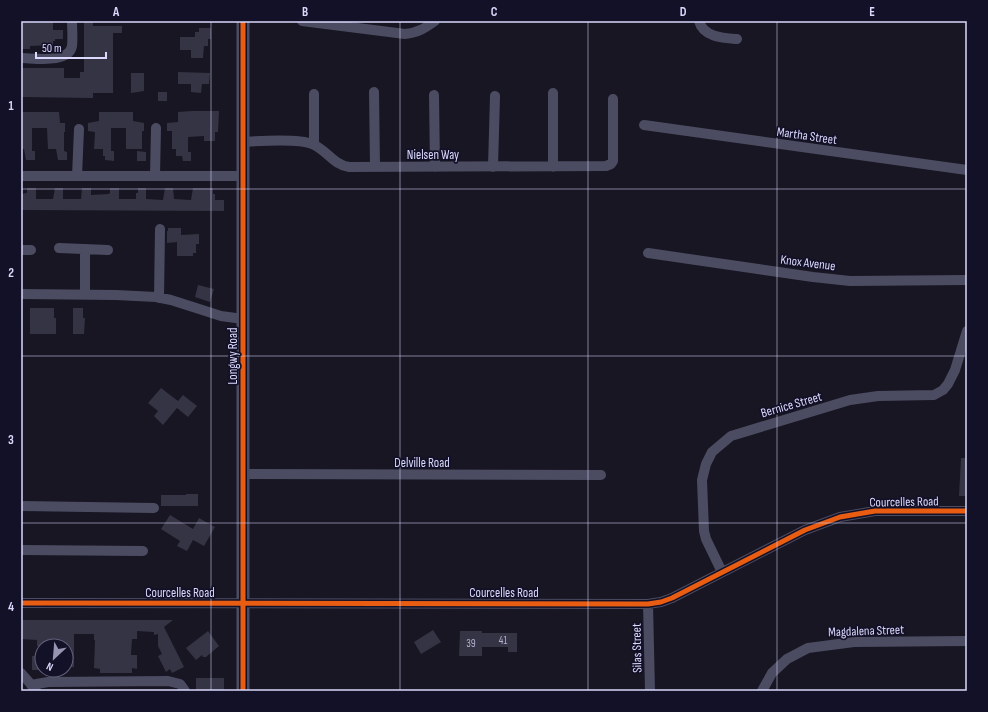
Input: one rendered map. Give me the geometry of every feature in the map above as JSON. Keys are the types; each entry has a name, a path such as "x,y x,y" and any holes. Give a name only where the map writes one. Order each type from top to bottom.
{"street":[{"path":"21,58 55,59 63,57 72,48 72,21"},
{"name":"Longwy Road","path":"243,21 243,691"},
{"path":"302,21 405,34 422,31 435,21"},
{"path":"699,21 701,27 705,31 719,37 737,40"},
{"path":"374,92 375,167"},
{"path":"553,166 554,93"},
{"path":"314,94 314,145"},
{"path":"434,95 435,167"},
{"path":"493,167 495,96"},
{"name":"Nielsen Way","path":"243,142 302,141 314,145 340,165 349,167 606,166 611,164 613,161 614,99"},
{"name":"Martha Street","path":"644,125 967,170"},
{"path":"155,176 156,128"},
{"path":"77,176 79,129"},
{"path":"21,176 244,176"},
{"path":"160,229 160,298"},
{"path":"59,248 108,250"},
{"path":"85,249 85,295"},
{"name":"Knox Avenue","path":"648,253 850,281 967,280"},
{"path":"21,294 160,298 221,316 244,319"},
{"name":"Bernice Street","path":"722,572 706,539 704,531 702,480 706,464 712,452 731,436 850,400 878,396 934,395 943,390 948,384 955,370 967,330"},
{"name":"Delville Road","path":"243,474 601,475"},
{"path":"21,506 154,508"},
{"name":"Courcelles Road","path":"21,602 648,604 661,602 672,598 805,530 840,517 875,511 967,511"},
{"path":"21,550 143,550"},
{"name":"Silas Street","path":"648,604 650,691"},
{"name":"Magdalena Street","path":"762,691 772,673 787,659 808,648 854,642 967,642"},
{"path":"21,673 34,688 48,682 168,682 180,684 185,691"}],"building":[{"path":"21,21 53,21 53,30 63,30 63,39 55,39 55,41 53,41 53,45 30,46 30,49 21,49"},
{"path":"84,21 93,21 93,26 122,26 122,33 113,33 113,93 93,93 93,98 21,97 21,68 64,68 64,78 80,78 80,72 84,72"},
{"path":"199,28 211,28 211,39 208,39 208,46 204,46 203,58 191,58 191,50 180,50 180,37 195,37 195,32 199,32"},
{"path":"178,72 210,73 209,84 202,84 201,93 191,92 191,84 178,84"},
{"path":"131,73 144,73 144,91 131,93"},
{"path":"158,92 167,92 167,101 158,101"},
{"path":"219,111 218,132 215,132 215,141 204,141 204,136 188,137 188,152 191,152 191,161 183,161 182,156 176,156 176,149 172,149 172,131 167,131 167,123 178,122 178,112"},
{"path":"21,112 59,112 60,123 65,123 64,151 67,152 67,160 58,160 56,149 48,149 47,128 32,128 32,151 35,151 35,160 26,160 24,149 21,149"},
{"path":"99,112 133,112 133,121 144,123 144,131 142,131 142,149 126,149 126,128 111,128 111,151 114,151 114,161 105,160 105,156 103,156 103,149 94,149 95,132 88,131 88,123 99,121"},
{"path":"137,151 146,152 146,161 137,161"},
{"path":"27,188 36,188 36,199 53,199 55,188 63,188 63,199 81,199 82,188 91,188 91,195 109,194 110,188 119,188 119,199 136,199 138,188 146,188 146,199 163,200 165,188 173,188 174,199 191,200 193,188 213,188 215,200 224,200 224,211 21,210 21,194 27,193"},
{"path":"168,228 181,228 181,235 199,234 199,244 196,244 196,253 193,253 193,256 177,256 177,242 167,243"},
{"path":"198,285 214,289 210,302 195,297"},
{"path":"30,308 54,308 54,318 56,318 56,334 30,334"},
{"path":"73,308 83,308 83,318 85,318 84,334 73,334"},
{"path":"161,388 178,401 183,395 197,406 188,417 177,408 163,425 154,416 158,411 148,403"},
{"path":"961,458 967,458 967,496 959,496"},
{"path":"198,494 198,506 161,506 161,495"},
{"path":"170,515 193,529 199,518 215,527 204,546 193,540 187,551 177,546 180,541 161,529"},
{"path":"21,620 173,620 164,627 184,667 172,673 170,669 166,672 158,656 162,654 158,646 158,634 154,635 154,632 137,631 137,639 132,639 131,655 137,655 137,669 132,668 132,673 100,673 100,669 94,668 94,634 74,634 74,638 21,639"},
{"path":"433,630 441,642 421,654 414,642"},
{"path":"208,631 219,646 206,657 203,657 202,655 196,660 186,648"},
{"path":"460,631 482,631 482,633 517,633 517,652 508,652 508,647 482,647 482,656 459,656"},
{"path":"32,656 34,656 34,670 32,670"},
{"path":"196,678 224,678 224,691 196,691"}],"cycle path":[{"path":"243,21 243,691"},
{"path":"21,603 648,604 661,602 672,598 805,530 840,517 875,511 967,511"}]}
